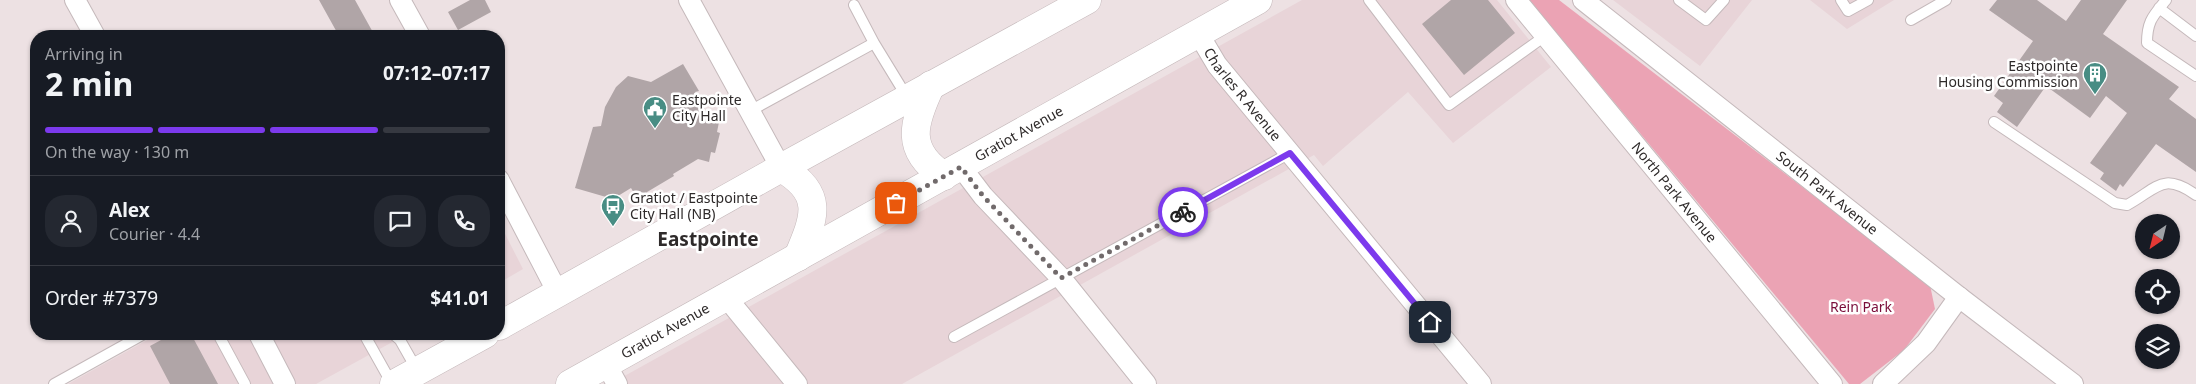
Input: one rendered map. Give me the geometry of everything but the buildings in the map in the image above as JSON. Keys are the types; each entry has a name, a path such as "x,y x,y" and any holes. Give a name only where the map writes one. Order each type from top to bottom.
{"main road":[{"path":"505,323 1087,0"},
{"name":"Gratiot Avenue","path":"570,384 611,374 726,297 1258,0"},
{"path":"931,85 920,112 916,142 919,152 925,160 953,171"},
{"path":"781,168 800,180 811,198 811,220 798,257"},
{"path":"393,384 474,340"}],"street":[{"path":"75,0 92,30"},
{"path":"400,0 417,30"},
{"path":"689,0 781,168"},
{"name":"North Park Avenue","path":"1516,0 1832,384"},
{"name":"South Park Avenue","path":"1583,0 1959,297 2073,384"},
{"name":"Charles R Avenue","path":"1198,33 1216,65 1481,384"},
{"path":"953,171 983,196 1061,278 1146,384"},
{"path":"505,191 558,293"},
{"path":"726,297 791,382"},
{"path":"1882,384 1926,343 1959,297"},
{"path":"262,340 285,384"}],"lane":[{"path":"1369,0 1449,105 1546,36"},
{"path":"1679,0 1706,20 1724,0"},
{"path":"1841,0 1848,11 1868,0"},
{"path":"1912,20 1946,0"},
{"path":"2196,36 2163,4 2151,18 2147,29 2147,43 2196,76"},
{"path":"854,5 874,43 908,98"},
{"path":"750,111 874,43"},
{"path":"1994,122 2115,203 2127,205 2161,184 2171,182 2185,188 2196,196"},
{"path":"954,338 1290,153"},
{"path":"54,384 133,340"},
{"path":"221,340 245,384"},
{"path":"367,340 393,384"},
{"path":"400,340 417,371"}],"shaded area":[{"path":"1302,0 1497,0 1551,67 1453,143 1408,92 1323,166 1314,155 902,384 610,384"},
{"path":"1613,0 1752,0 1700,66"},
{"path":"1810,0 1894,0 1847,29"},
{"path":"505,234 523,269 505,280"},
{"path":"147,340 396,340 316,384 68,384"}],"green space":[{"name":"Rein Park","path":"1529,0 1559,0 1930,285 1935,309 1904,350 1860,384 1849,384"}],"way so far":[{"path":"896,203 961,167 983,196 1061,278 1183,212"}],"place":[{"name":"Eastpointe Housing Commission","path":"2095,95"},
{"name":"Eastpointe City Hall","path":"655,129"},
{"name":"Gratiot / Eastpointe City Hall (NB)","path":"613,227"}],"district":[{"name":"Eastpointe","path":"708,239"}],"route":[{"path":"1183,212 1290,153 1430,322"}]}
